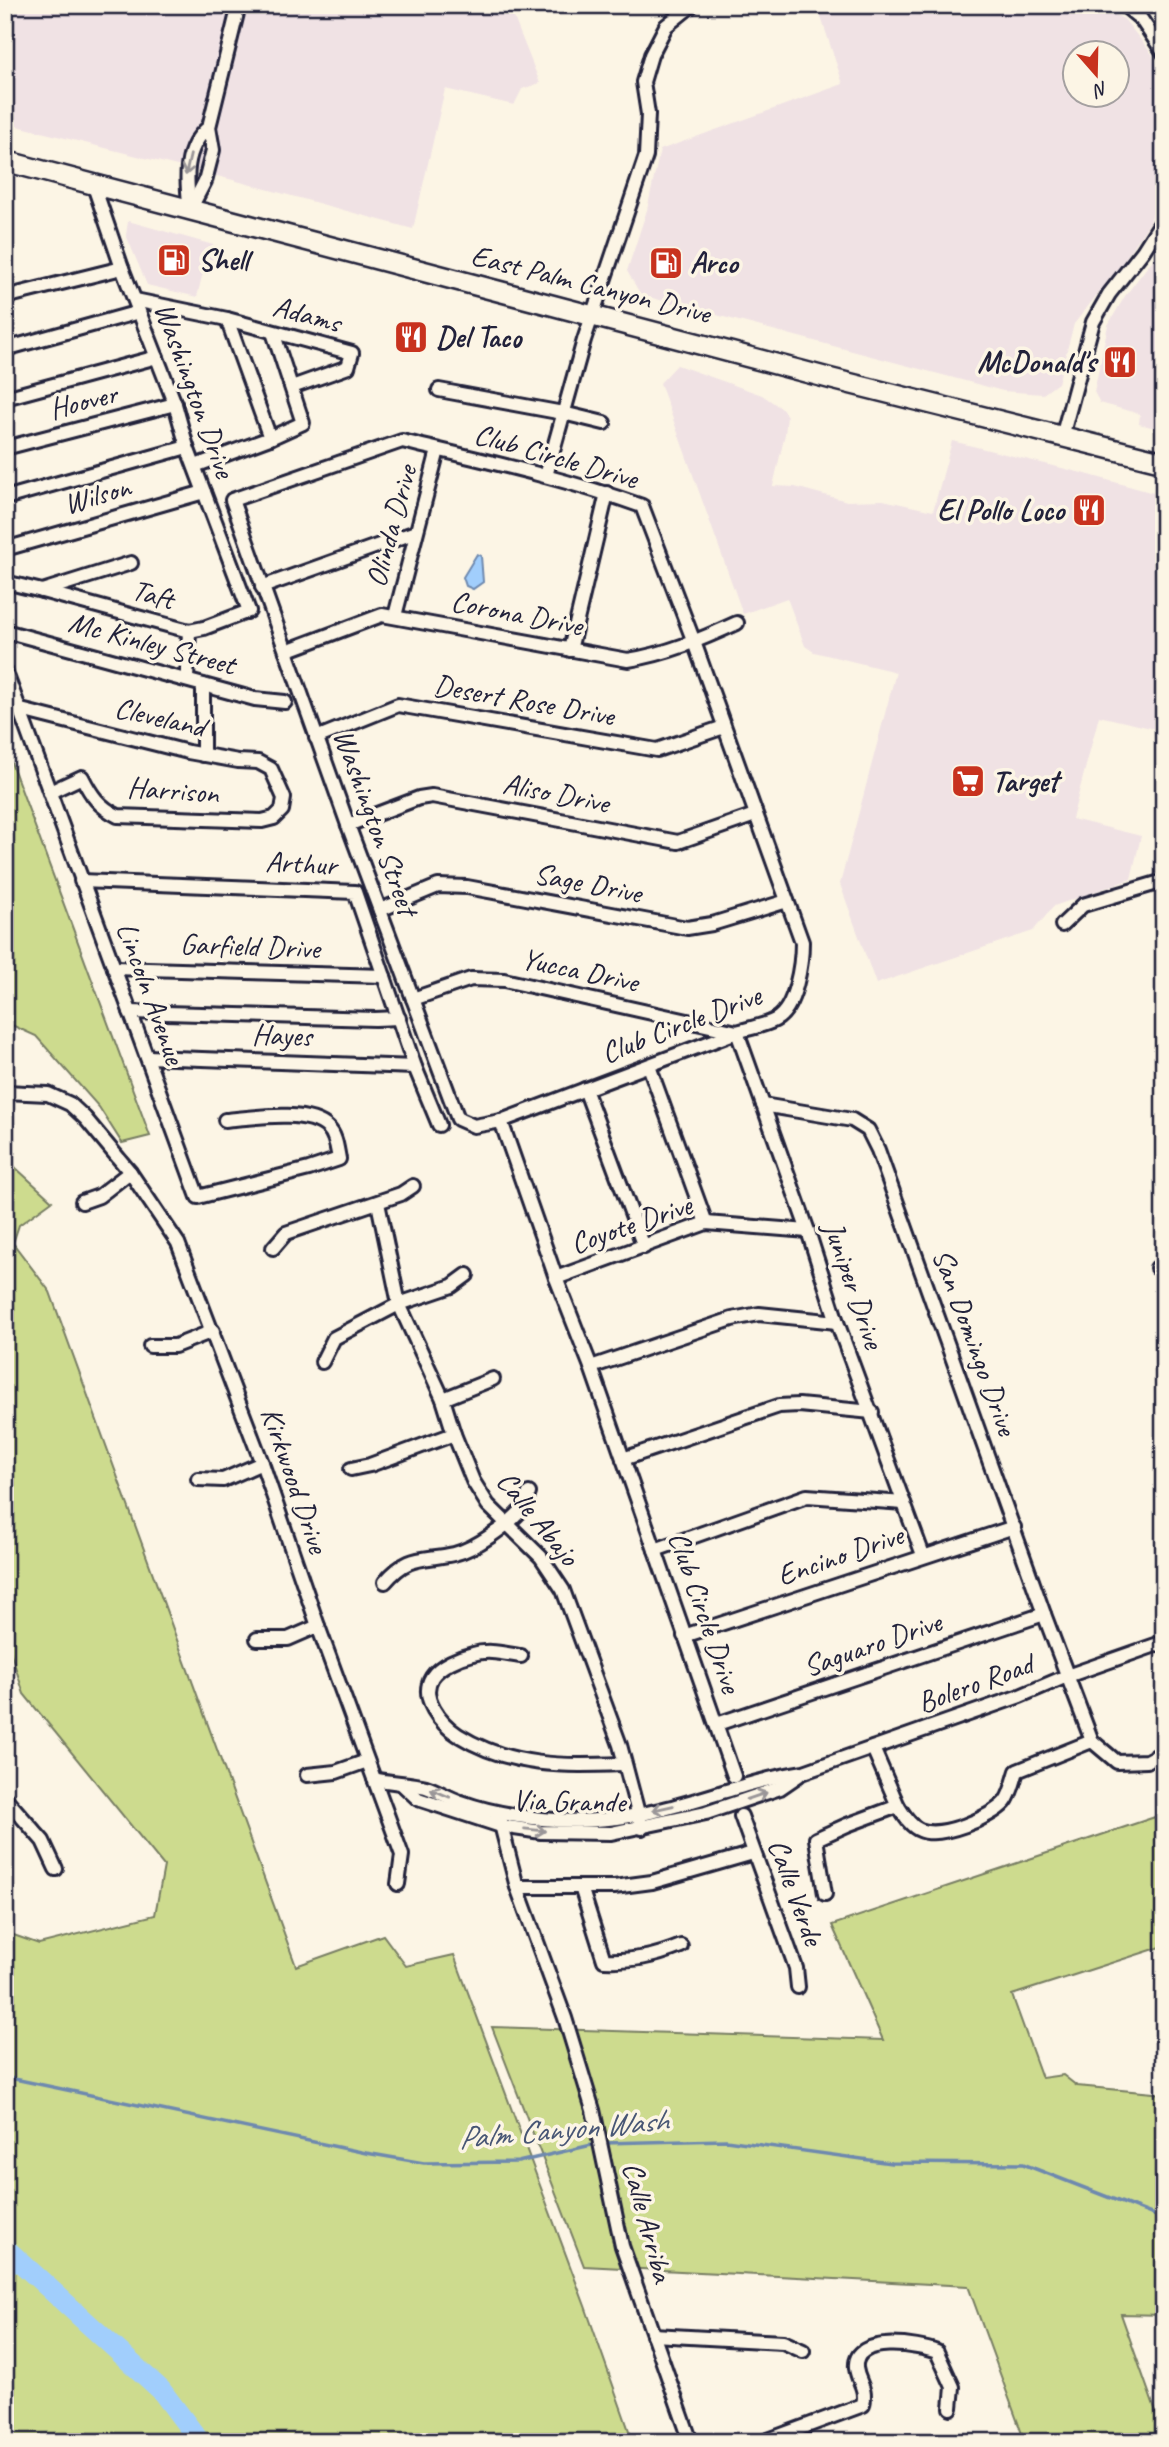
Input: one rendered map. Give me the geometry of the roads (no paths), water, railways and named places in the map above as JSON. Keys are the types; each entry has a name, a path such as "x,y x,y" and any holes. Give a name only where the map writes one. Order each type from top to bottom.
{"main road":[{"name":"East Palm Canyon Drive","path":"5,161 1164,462"}],"street":[{"path":"190,210 205,181 213,150 209,127 239,5"},
{"path":"1124,5 1141,19 1164,53"},
{"path":"545,476 592,315 646,156 648,114 643,82 651,55 666,26 690,6"},
{"path":"190,210 186,178 194,142 209,127"},
{"name":"Washington Drive","path":"94,186 249,611"},
{"path":"1062,437 1093,323 1109,294 1143,251 1164,218"},
{"path":"5,297 122,268"},
{"path":"5,349 137,306"},
{"name":"Adams","path":"137,306 227,319 352,353 348,367 292,387"},
{"path":"227,319 270,438"},
{"path":"195,466 303,423 273,332"},
{"path":"5,398 157,357"},
{"path":"439,390 604,423"},
{"name":"Hoover","path":"5,448 175,404"},
{"name":"Club Circle Drive","path":"232,500 402,441 545,476 642,506 802,942 802,961 789,1007 776,1019 501,1121 556,1278 591,1367 734,1776"},
{"path":"5,498 187,447"},
{"name":"Olinda Drive","path":"395,616 438,450"},
{"name":"Wilson","path":"5,549 204,492"},
{"path":"570,650 607,493"},
{"name":"Washington Street","path":"232,500 316,738 458,1119 474,1126 501,1121"},
{"path":"262,587 416,532"},
{"path":"42,591 131,563"},
{"name":"Taft","path":"5,582 190,631 249,611"},
{"name":"Corona Drive","path":"286,651 382,615 628,660 648,657 694,642 737,623"},
{"name":"Mc Kinley Street","path":"5,631 255,699 285,702"},
{"path":"187,679 190,631"},
{"name":"Lincoln Avenue","path":"5,670 198,1197 309,1170 339,1159 337,1145 329,1128 315,1121 290,1116 225,1120"},
{"path":"203,685 203,755"},
{"name":"Desert Rose Drive","path":"316,738 398,705 657,750 724,727"},
{"name":"Cleveland","path":"21,710 203,755 258,762 271,769 279,784"},
{"name":"Harrison","path":"50,792 82,777 90,795 104,809 118,816 262,821 274,818 282,810 284,798 279,784"},
{"name":"Aliso Drive","path":"348,825 419,798 432,796 678,842 755,814"},
{"name":"Arthur","path":"81,881 355,892 415,1067 439,1125"},
{"path":"1062,925 1083,905 1164,881"},
{"name":"Sage Drive","path":"380,910 438,886 467,887 687,928 712,924 787,901"},
{"name":"Garfield Drive","path":"114,968 384,976"},
{"name":"Yucca Drive","path":"413,999 471,979 504,979 737,1032"},
{"path":"130,1012 399,1018"},
{"name":"Juniper Drive","path":"737,1032 808,1231 837,1322 923,1555"},
{"name":"Hayes","path":"147,1056 415,1067"},
{"path":"649,1066 706,1223"},
{"path":"585,1089 644,1247"},
{"name":"Kirkwood Drive","path":"5,1092 48,1094 71,1104 130,1172 178,1243 262,1463 402,1855 398,1884"},
{"name":"San Domingo Drive","path":"763,1105 852,1120 867,1130 878,1150 1092,1741"},
{"path":"82,1202 99,1196 130,1172"},
{"path":"273,1248 286,1233 378,1203 413,1186"},
{"name":"Calle Abajo","path":"378,1203 399,1304 488,1506 541,1558 563,1590 620,1745 642,1828"},
{"name":"Coyote Drive","path":"556,1278 706,1223 808,1231"},
{"path":"322,1362 334,1338 399,1304 452,1286 467,1275"},
{"path":"591,1367 732,1319 759,1314 837,1322"},
{"path":"150,1346 175,1346 213,1331"},
{"path":"443,1399 493,1379"},
{"path":"623,1459 779,1406 799,1405 872,1412"},
{"path":"351,1469 370,1465 454,1434"},
{"path":"198,1479 223,1480 262,1463"},
{"path":"385,1582 398,1566 456,1554 479,1544 524,1507 529,1493"},
{"path":"655,1549 807,1496 904,1503"},
{"name":"Encino Drive","path":"684,1636 1014,1527"},
{"name":"Saguaro Drive","path":"717,1724 1044,1614"},
{"path":"257,1639 288,1639 318,1626"},
{"name":"Bolero Road","path":"778,1782 1164,1642"},
{"path":"521,1656 492,1651 474,1653 445,1665 432,1676 428,1689 430,1702 439,1717 455,1733 477,1746 518,1761 573,1766 624,1764"},
{"path":"873,1748 898,1806 908,1821 918,1830 934,1834 978,1820 1006,1801 1017,1771 1092,1741 1117,1762 1147,1761 1164,1752"},
{"path":"307,1775 336,1772 367,1761"},
{"name":"Via Grande","path":"374,1779 424,1787 498,1813 538,1818 607,1819 778,1782"},
{"name":"Via Grande","path":"403,1785 418,1799 501,1826 541,1832 597,1833 642,1828 706,1813 778,1782"},
{"path":"5,1798 43,1841 56,1869"},
{"path":"825,1895 816,1839 898,1806"},
{"name":"Calle Arriba","path":"498,1813 517,1887 565,2018 593,2110 622,2246 691,2442"},
{"name":"Calle Verde","path":"741,1816 796,1968 798,1987"},
{"path":"517,1887 614,1887 652,1882 753,1853"},
{"path":"581,1887 604,1960 631,1961 656,1957 681,1946"},
{"path":"653,2335 783,2342 803,2351"},
{"path":"763,2442 863,2405 866,2392 856,2369 857,2359 870,2346 881,2344 928,2349 937,2353 953,2387 951,2409"}],"water":[{"path":"477,554 481,556 483,582 473,589 466,586 463,577"}],"waterway":[{"name":"Palm Canyon Wash","path":"5,2077 424,2163 518,2162 596,2144"},
{"name":"Palm Canyon Wash","path":"604,2143 726,2140 891,2163 1023,2164 1164,2219"},
{"path":"5,2248 161,2390 200,2442"}],"place":[{"name":"Shell","path":"174,260"},
{"name":"Arco","path":"666,263"},
{"name":"Del Taco","path":"411,337"},
{"name":"McDonald's","path":"1120,362"},
{"name":"El Pollo Loco","path":"1089,510"},
{"name":"Target","path":"968,781"}]}
